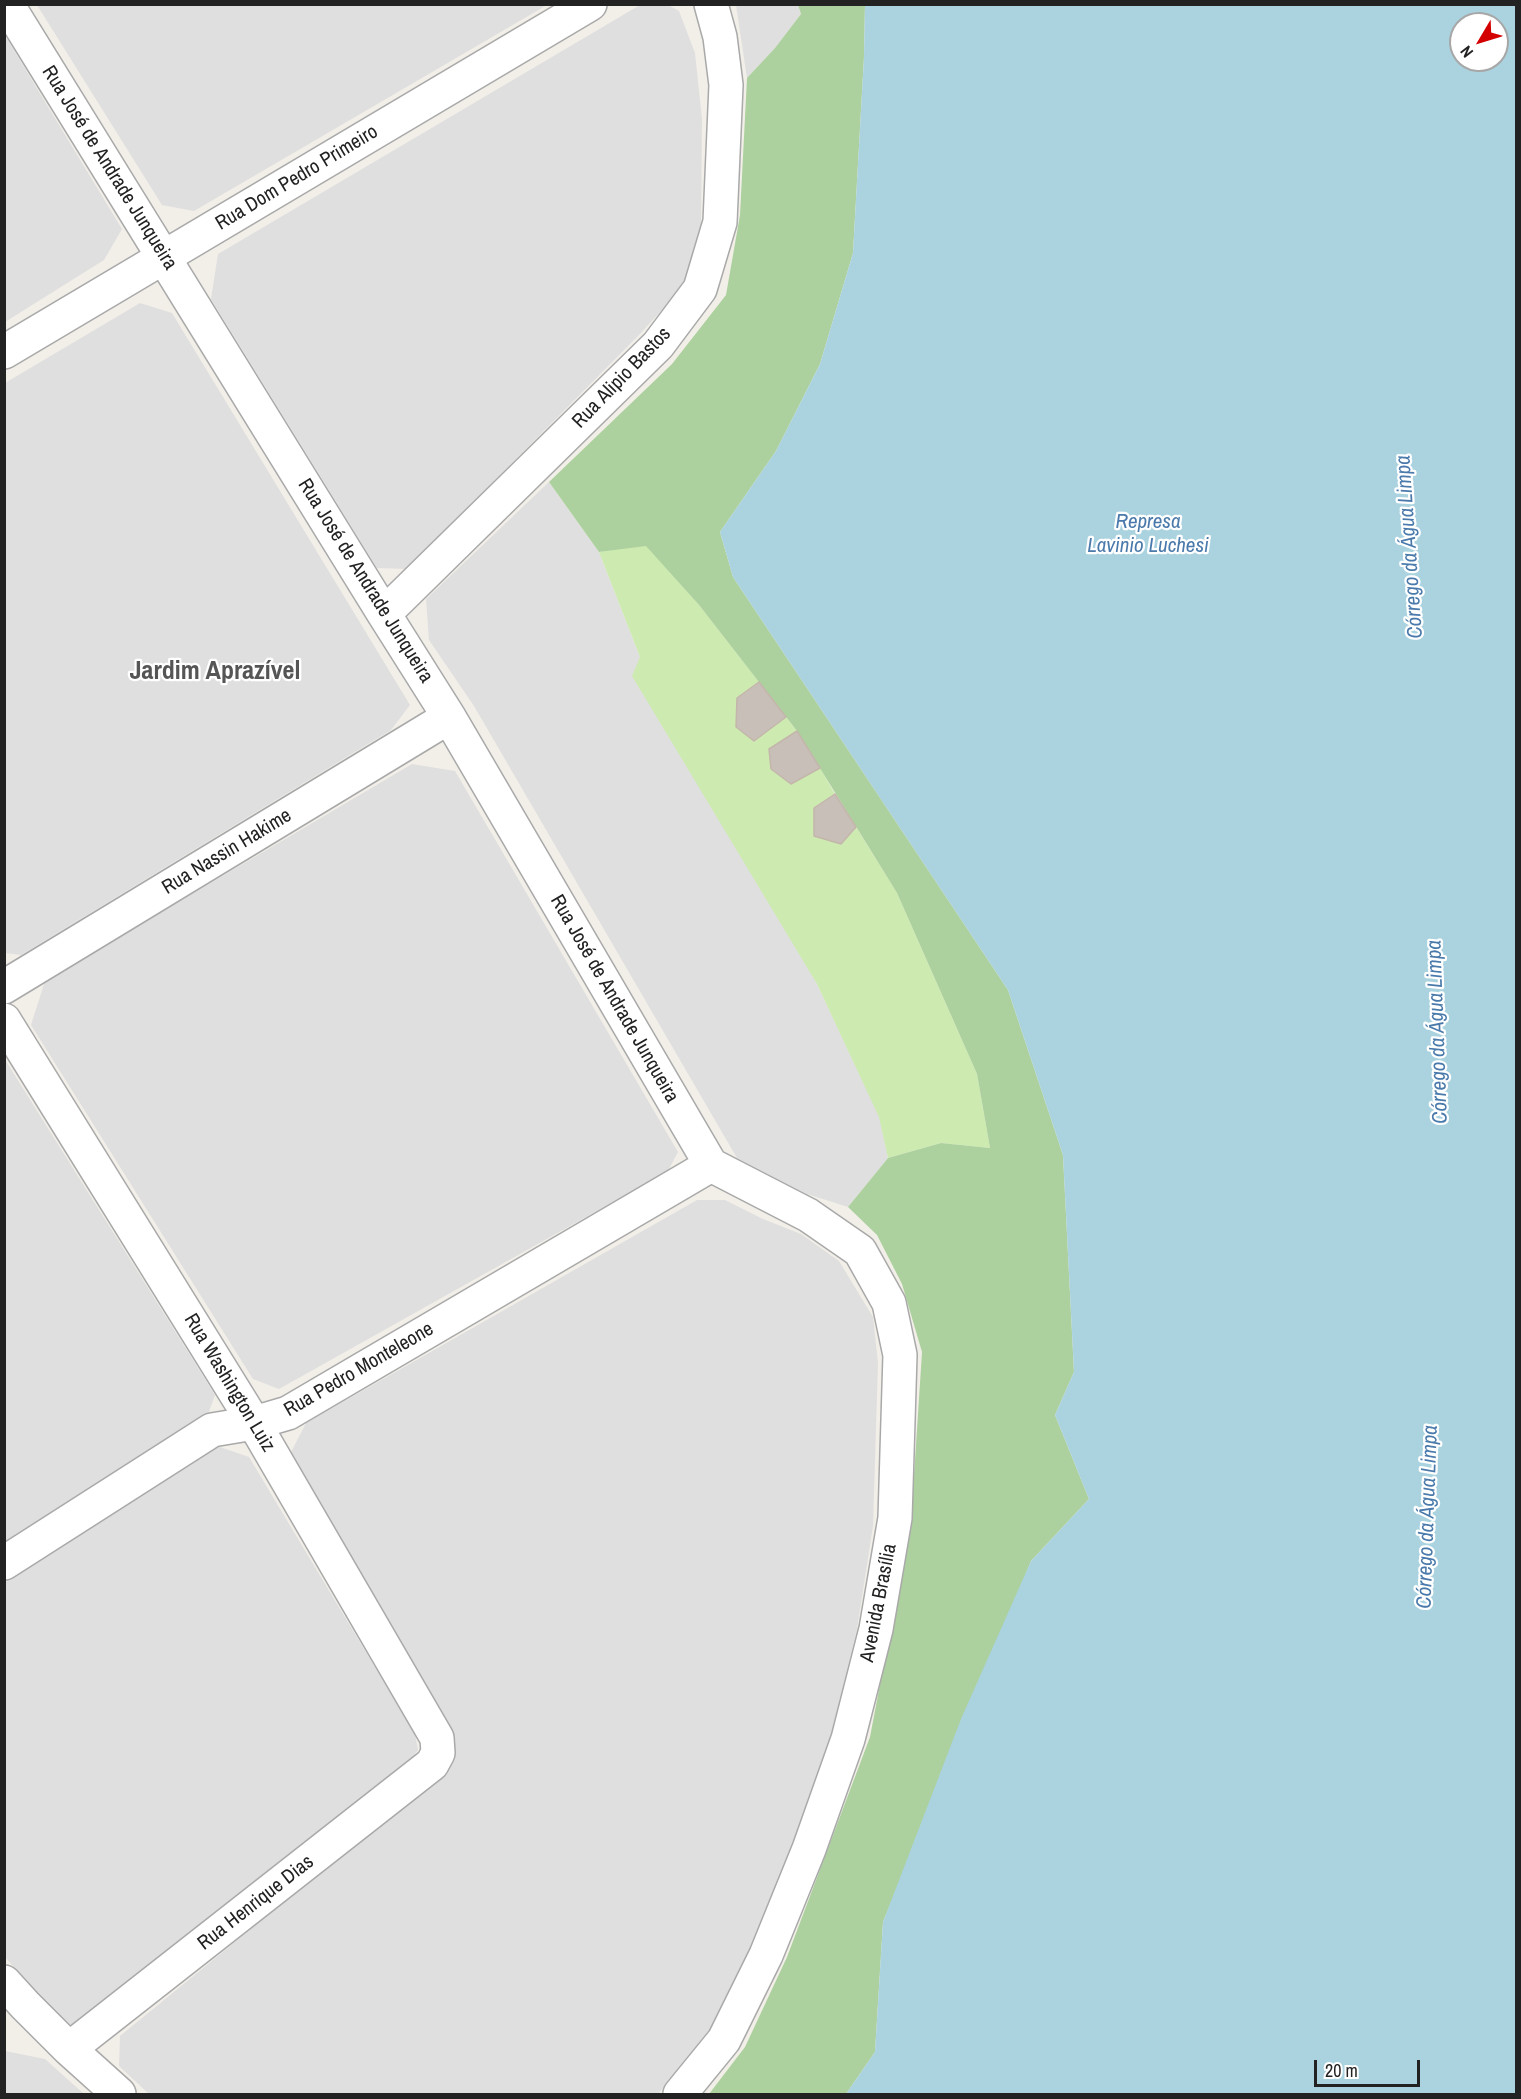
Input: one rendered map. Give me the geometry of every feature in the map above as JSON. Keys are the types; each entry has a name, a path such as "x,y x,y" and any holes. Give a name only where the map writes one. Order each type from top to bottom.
{"street":[{"name":"Rua José de Andrade Junqueira","path":"7,4 450,717 711,1165"},
{"name":"Rua Dom Pedro Primeiro","path":"4,352 590,4"},
{"name":"Rua Alipio Bastos","path":"384,614 658,345 700,289 720,222 726,84 720,37 711,4"},
{"name":"Rua Nassin Hakime","path":"4,987 450,717"},
{"name":"Rua Washington Luiz","path":"4,1020 254,1423 437,1738 438,1753"},
{"name":"Rua Pedro Monteleone","path":"4,1563 212,1430 254,1423 288,1413 711,1165"},
{"name":"Avenida Brasília","path":"680,2094 724,2040 766,1955 809,1849 848,1738 876,1629 895,1518 900,1355 889,1304 860,1251 808,1215 711,1165"},
{"name":"Rua Henrique Dias","path":"69,2049 432,1764 438,1753"},
{"path":"11,2001 119,2094"}],"shaded area":[{"path":"37,5 547,5 194,211 162,205"},
{"path":"640,5 668,5 679,11 695,53 702,119 701,225 682,288 639,335 407,569 377,568 211,299 218,254"},
{"path":"736,5 798,5 801,14 775,48 747,78"},
{"path":"4,34 122,229 104,260 5,322"},
{"path":"140,303 172,313 410,705 391,730 21,955 5,953 5,383"},
{"path":"549,482 599,552 640,657 817,984 880,1117 888,1158 848,1207 807,1194 737,1158 474,706 429,640 426,599"},
{"path":"412,764 455,771 678,1152 668,1171 279,1389 253,1379 31,1025 45,981"},
{"path":"4,1058 215,1395 207,1417 4,1546"},
{"path":"697,1200 725,1200 763,1219 801,1234 839,1261 873,1317 878,1363 873,1526 857,1629 830,1738 792,1847 749,1951 710,2031 658,2094 149,2094 119,2066 120,2036 438,1776 290,1454 306,1423"},
{"path":"217,1446 249,1457 415,1734 418,1750 408,1763 84,2025 64,2024 5,1957 4,1583"},
{"path":"5,2051 45,2059 84,2094 5,2094"}],"green space":[{"path":"798,5 865,5 853,253 820,364 776,451 720,532 733,577 1008,990 1063,1155 1074,1372 1055,1415 1089,1499 1031,1561 883,1922 875,2052 846,2094 709,2094 745,2047 787,1957 870,1737 911,1522 922,1352 902,1284 877,1235 848,1207 888,1158 941,1143 990,1148 977,1074 897,893 797,731 699,605 646,546 599,552 549,482 672,364 726,295 740,215 747,78 775,48 801,14"},
{"path":"646,545 699,605 759,682 737,698 736,727 754,741 786,717 797,731 769,749 771,769 791,783 820,768 835,794 814,808 814,836 841,844 856,827 897,893 977,1074 990,1148 941,1143 888,1158 879,1117 817,984 632,676 640,657 599,552"}],"water":[{"name":"Represa Lavinio Luchesi","path":"865,5 1516,5 1516,2094 846,2094 875,2052 883,1922 961,1719 1031,1561 1089,1499 1055,1415 1074,1372 1063,1155 1008,990 733,577 720,532 776,451 820,364 853,253"}],"building":[{"path":"759,682 786,717 754,741 736,727 737,698"},
{"path":"797,731 820,768 791,784 771,769 769,749"},
{"path":"835,794 856,827 841,844 814,836 814,808"}],"district":[{"name":"Jardim Aprazível","path":"215,672"}],"water label":[{"name":"Córrego da Água Limpa","path":"1410,547"},
{"name":"Córrego da Água Limpa","path":"1438,1032"},
{"name":"Córrego da Água Limpa","path":"1428,1517"}]}
